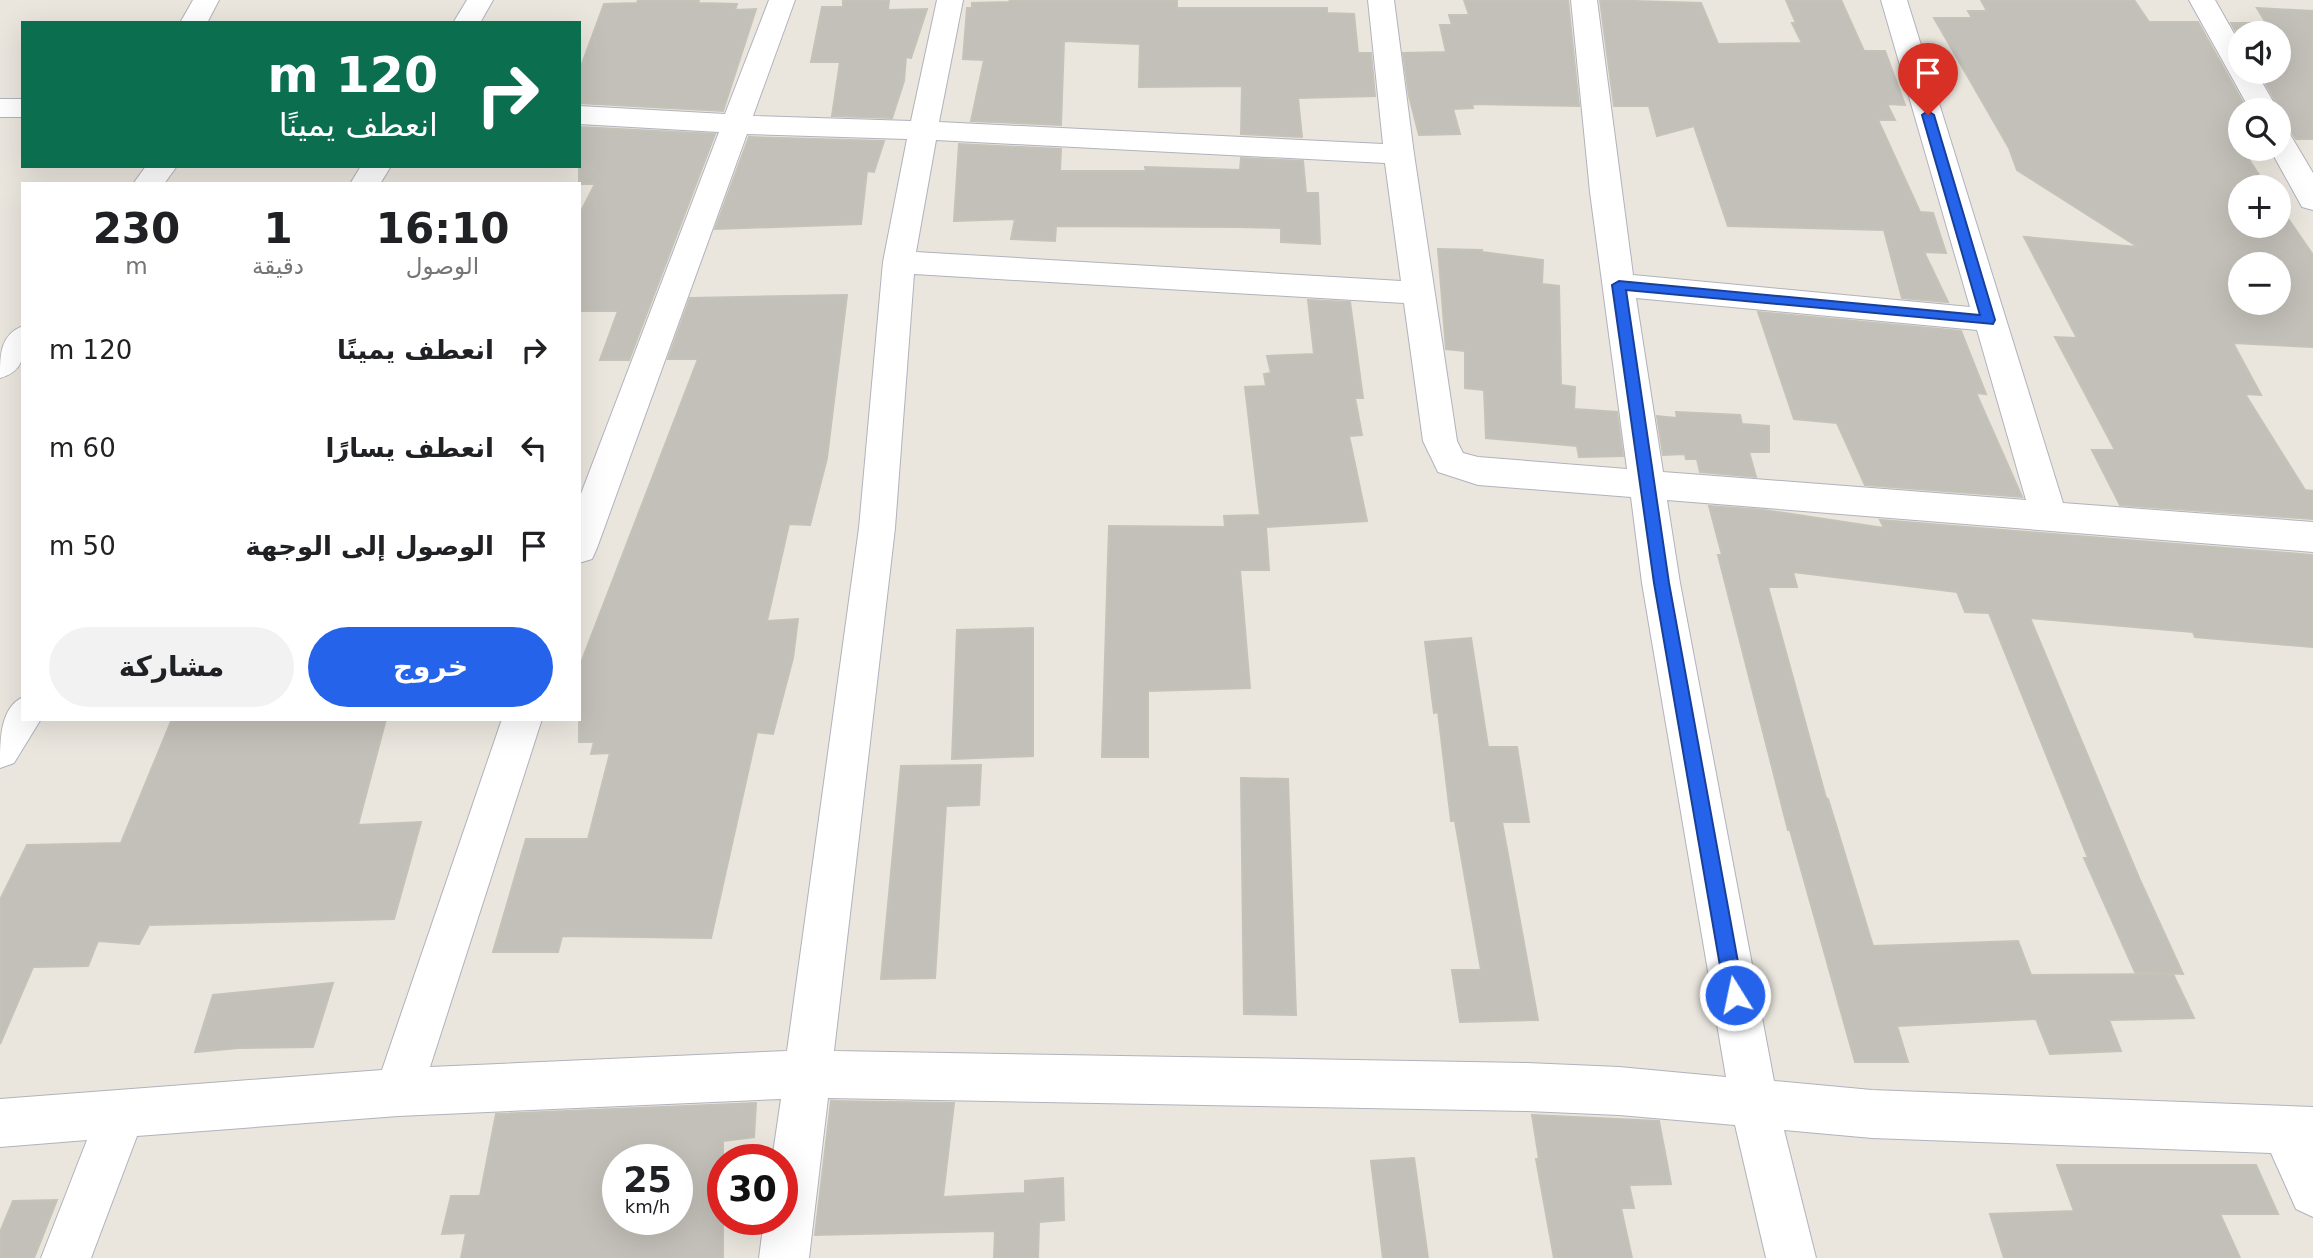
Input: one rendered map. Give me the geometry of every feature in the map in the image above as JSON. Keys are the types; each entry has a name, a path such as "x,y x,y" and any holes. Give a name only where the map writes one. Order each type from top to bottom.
{"street":[{"path":"195,21 206,0"},
{"path":"467,21 480,0"},
{"path":"581,543 782,0"},
{"path":"784,1258 877,528 899,262 950,0"},
{"path":"1381,0 1399,154 1440,441 1450,461 1478,471 2313,537"},
{"path":"1584,0 1605,192 1661,583 1754,1104 1791,1258"},
{"path":"1894,0 2049,517"},
{"path":"2202,0 2228,47"},
{"path":"0,108 21,108"},
{"path":"581,115 735,125 923,130 1399,154"},
{"path":"2291,160 2313,200"},
{"path":"150,182 160,168"},
{"path":"899,262 1418,293"},
{"path":"1619,285 1988,320"},
{"path":"0,366 21,340"},
{"path":"0,750 21,717"},
{"path":"398,1092 521,721"},
{"path":"0,1123 398,1092 806,1074 1527,1087 1619,1091 1872,1114 2299,1131 2313,1192"},
{"path":"66,1258 121,1115"}],"building":[{"path":"638,0 699,0 698,3 737,4 735,10 756,9 723,111 581,103 581,67 604,4 637,3"},
{"path":"843,0 889,0 888,10 927,9 911,58 906,57 904,81 892,118 832,116 840,62 811,62 822,7 843,7"},
{"path":"1010,0 1177,0 1177,8 1327,8 1327,13 1354,14 1358,53 1371,53 1375,96 1298,98 1302,137 1241,134 1242,86 1139,87 1140,44 1064,41 1061,125 971,121 984,60 963,59 967,8 972,8 972,3"},
{"path":"1464,0 1568,0 1579,106 1472,104 1473,108 1453,109 1460,134 1419,135 1409,96 1403,53 1446,52 1440,25 1452,25 1449,15 1469,15"},
{"path":"1600,0 1701,3 1718,44 1802,43 1792,23 1796,23 1786,0 1841,0 1864,51 1885,51 1905,105 1887,104 1895,120 1878,120 1920,212 1933,213 1946,253 1924,252 1948,302 1902,298 1884,230 1728,226 1694,126 1657,136 1649,106 1614,106"},
{"path":"1981,0 2134,0 2149,22 2198,22 2228,76 2228,84 2233,84 2240,98 2228,98 2228,161 2250,161 2259,175 2228,175 2228,238 2291,238 2291,223 2313,255 2313,347 2233,343 2261,395 2245,394 2305,490 2313,491 2313,519 2120,505 2092,450 2115,450 2055,337 2077,338 2024,237 2138,247 2017,170 2009,148 1934,18 1972,18 1968,11 1987,11"},
{"path":"2257,8 2313,11 2313,139 2296,139 2291,131 2291,98 2274,98 2266,84 2291,84 2291,21 2265,21"},
{"path":"581,127 715,134 629,360 600,360 618,311 581,311 581,211 595,184 579,182"},
{"path":"749,137 884,141 874,172 867,171 861,224 715,229"},
{"path":"959,144 1061,149 1060,171 1146,171 1145,167 1240,170 1241,158 1303,161 1306,193 1318,193 1320,244 1281,242 1281,228 1238,227 1056,226 1055,241 1011,239 1015,219 954,221"},
{"path":"1438,249 1482,250 1543,260 1542,284 1559,286 1561,385 1575,387 1574,409 1617,412 1623,456 1579,457 1577,446 1486,438 1484,390 1465,388 1465,351 1446,349"},
{"path":"847,295 827,458 810,525 789,524 767,621 798,619 793,658 773,734 757,732 711,938 562,936 558,952 493,952 526,839 588,839 610,753 591,754 594,742 579,742 581,663 698,359 668,359 690,298"},
{"path":"1308,300 1350,302 1363,398 1355,398 1362,435 1349,436 1367,521 1266,527 1269,570 1240,570 1250,688 1148,691 1148,757 1102,757 1109,526 1225,527 1224,516 1260,515 1245,387 1266,386 1264,374 1271,373 1267,356 1314,354"},
{"path":"1758,312 1961,331 1986,394 1976,393 2022,497 1865,485 1837,423 1794,419"},
{"path":"1676,412 1740,415 1742,424 1769,426 1769,452 1749,452 1756,477 1700,472 1697,459 1686,459 1685,454 1663,455 1657,416 1677,418"},
{"path":"1709,506 1764,510 1884,528 1880,520 2313,555 2313,647 2195,637 2193,632 2030,618 2139,878 2183,974 2135,972 2084,858 2088,858 1989,613 1965,612 1957,592 1793,572 1797,587 1768,587 1826,798 1873,946 2018,941 2031,975 2173,974 2194,1018 2109,1020 2121,1051 2050,1054 2036,1019 1897,1026 1908,1062 1855,1062 1788,830 1718,555 1722,555"},
{"path":"1033,628 1033,756 952,759 957,630"},
{"path":"1471,638 1488,747 1517,747 1529,822 1502,822 1538,1020 1460,1022 1452,970 1481,970 1455,821 1451,821 1438,712 1434,713 1425,642"},
{"path":"171,721 385,721 358,825 421,822 394,919 149,925 139,944 98,941 88,966 33,967 0,1044 0,900 27,845 121,843"},
{"path":"981,765 979,805 946,806 935,978 881,979 901,766"},
{"path":"1241,778 1288,779 1296,1015 1244,1014"},
{"path":"333,983 313,1047 238,1048 195,1052 213,995"},
{"path":"831,1101 954,1103 943,1197 1025,1193 1025,1181 1063,1178 1064,1220 1039,1222 1038,1258 994,1258 995,1231 815,1235"},
{"path":"756,1103 754,1137 723,1141 723,1144 707,1144 707,1235 723,1235 723,1258 461,1258 466,1233 442,1234 451,1196 480,1196 496,1114"},
{"path":"1532,1115 1659,1121 1671,1184 1629,1185 1634,1208 1621,1208 1632,1258 1554,1258 1536,1159 1539,1159"},
{"path":"1414,1158 1428,1258 1383,1258 1371,1161"},
{"path":"2057,1165 2256,1165 2278,1214 2220,1214 2240,1258 2004,1258 1990,1214 2074,1211"},
{"path":"57,1200 34,1258 0,1258 0,1232 13,1201"}],"route":[{"path":"1735,995 1661,583 1619,285 1988,320 1928,115"}]}
